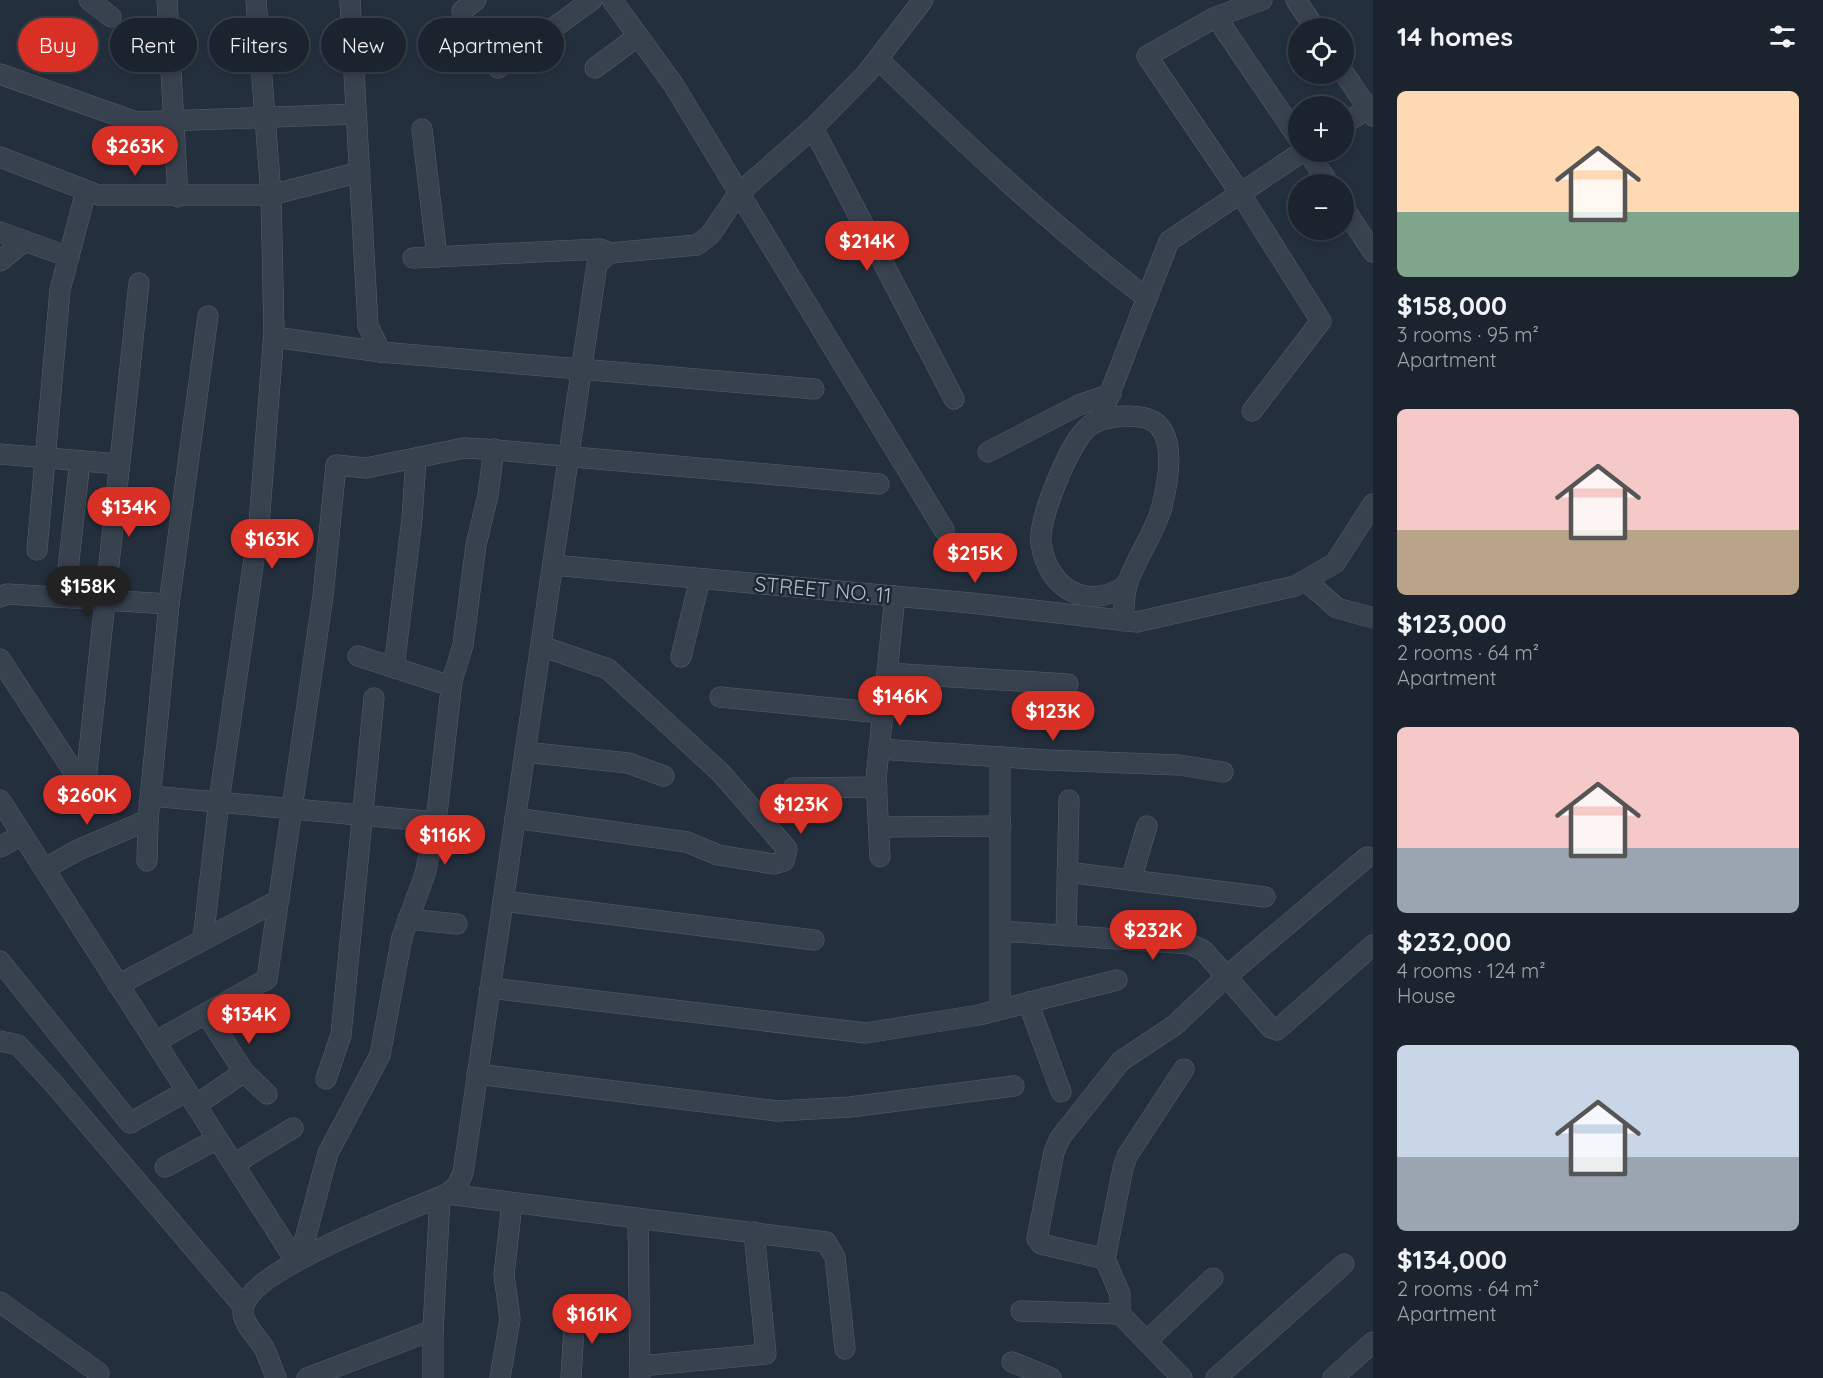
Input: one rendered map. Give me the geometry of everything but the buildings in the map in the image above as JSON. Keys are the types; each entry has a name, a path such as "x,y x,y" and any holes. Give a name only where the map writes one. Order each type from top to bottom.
{"street":[{"path":"89,0 111,17"},
{"path":"167,0 178,197"},
{"path":"203,940 219,801 259,524 274,337 271,195 256,0"},
{"path":"350,0 368,326 381,352"},
{"path":"564,20 592,0"},
{"path":"612,0 673,84 944,530"},
{"path":"413,258 600,249 610,253 697,245 710,235 738,194 813,128 878,59 923,0"},
{"path":"1252,411 1321,321 1240,193 1147,56 1234,5 1262,0"},
{"path":"1296,0 1308,18"},
{"path":"1215,17 1288,123"},
{"path":"595,68 639,36"},
{"path":"878,59 993,171 1097,260 1147,298"},
{"path":"0,74 136,122 357,114"},
{"path":"1352,84 1371,110 1354,119"},
{"path":"813,128 954,399"},
{"path":"422,129 436,257"},
{"path":"0,157 98,195 178,197 271,195 360,172"},
{"path":"1099,421 1169,241 1288,161"},
{"path":"37,550 60,290 86,191"},
{"path":"1354,223 1373,252"},
{"path":"0,232 69,257"},
{"path":"0,261 25,241"},
{"path":"276,1378 265,1350 243,1316 243,1306 250,1296 300,1258 362,1228 444,1196 457,1186 463,1173 597,264 610,253"},
{"path":"0,659 85,789 103,599 139,283"},
{"path":"147,861 148,820 169,604 208,316"},
{"path":"274,337 381,352 814,389"},
{"path":"988,452 1079,405 1111,394"},
{"path":"1123,621 1127,585 1161,510 1170,451 1164,430 1154,420 1136,415 1099,421 1085,429 1066,460 1046,508 1041,543 1055,579 1069,593 1098,596 1115,593 1127,585"},
{"path":"155,1042 207,1015 267,979 323,596 336,465 380,466 464,448 879,484"},
{"path":"300,1258 328,1153 380,1055 402,937 424,873 436,822 452,686 463,645 476,545 488,495 494,450"},
{"path":"0,454 118,464"},
{"path":"394,668 410,541 416,459"},
{"path":"65,597 80,461"},
{"name":"STREET NO. 11","path":"553,565 1149,622 1295,586 1306,581 1342,556 1373,504"},
{"path":"681,657 699,579"},
{"path":"1306,581 1337,608 1373,618"},
{"path":"2,594 169,604"},
{"path":"880,856 877,788 879,748 895,596"},
{"path":"515,818 687,842 718,855 774,864 784,861 787,849 721,773 608,669 541,646"},
{"path":"358,656 452,686"},
{"path":"887,673 1068,684"},
{"path":"326,1079 341,1035 374,698"},
{"path":"720,698 882,713"},
{"path":"879,748 1000,757 1179,765 1223,772"},
{"path":"525,752 628,762 664,776"},
{"path":"1000,757 1000,1009"},
{"path":"793,788 877,788"},
{"path":"151,796 436,822"},
{"path":"0,800 290,1252 300,1258"},
{"path":"1066,936 1069,800"},
{"path":"44,869 78,850 148,820"},
{"path":"879,827 1001,826"},
{"path":"1131,880 1147,826"},
{"path":"0,847 22,835"},
{"path":"1105,1259 1041,1244 1037,1239 1054,1152 1060,1138 1121,1060 1175,1025 1227,976 1367,857"},
{"path":"1067,872 1265,897"},
{"path":"118,985 279,900"},
{"path":"503,901 814,940"},
{"path":"408,919 457,924"},
{"path":"1001,931 1190,944 1203,951 1271,1028 1276,1030 1283,1027 1373,945"},
{"path":"0,961 130,1123 191,1098 244,1072"},
{"path":"490,988 866,1033 1000,1009 1117,980"},
{"path":"1028,1002 1061,1092"},
{"path":"207,1015 244,1072 267,1094"},
{"path":"0,1041 18,1045 54,1084 243,1306"},
{"path":"1120,1314 1120,1294 1105,1259 1127,1156 1184,1069"},
{"path":"477,1074 777,1111 850,1107 1014,1086"},
{"path":"234,1164 293,1128"},
{"path":"165,1167 217,1139"},
{"path":"444,1196 819,1240 831,1247 839,1281 845,1348"},
{"path":"434,1378 432,1330 444,1196"},
{"path":"500,1378 510,1319 504,1275 512,1203"},
{"path":"638,1219 640,1372 766,1354 754,1232"},
{"path":"1216,1378 1344,1264"},
{"path":"1147,1341 1213,1278"},
{"path":"0,1302 99,1373"},
{"path":"571,1378 575,1309"},
{"path":"1021,1311 1120,1314 1182,1378"},
{"path":"307,1378 432,1330"},
{"path":"1333,1378 1373,1342"},
{"path":"1012,1362 1051,1378"}]}
